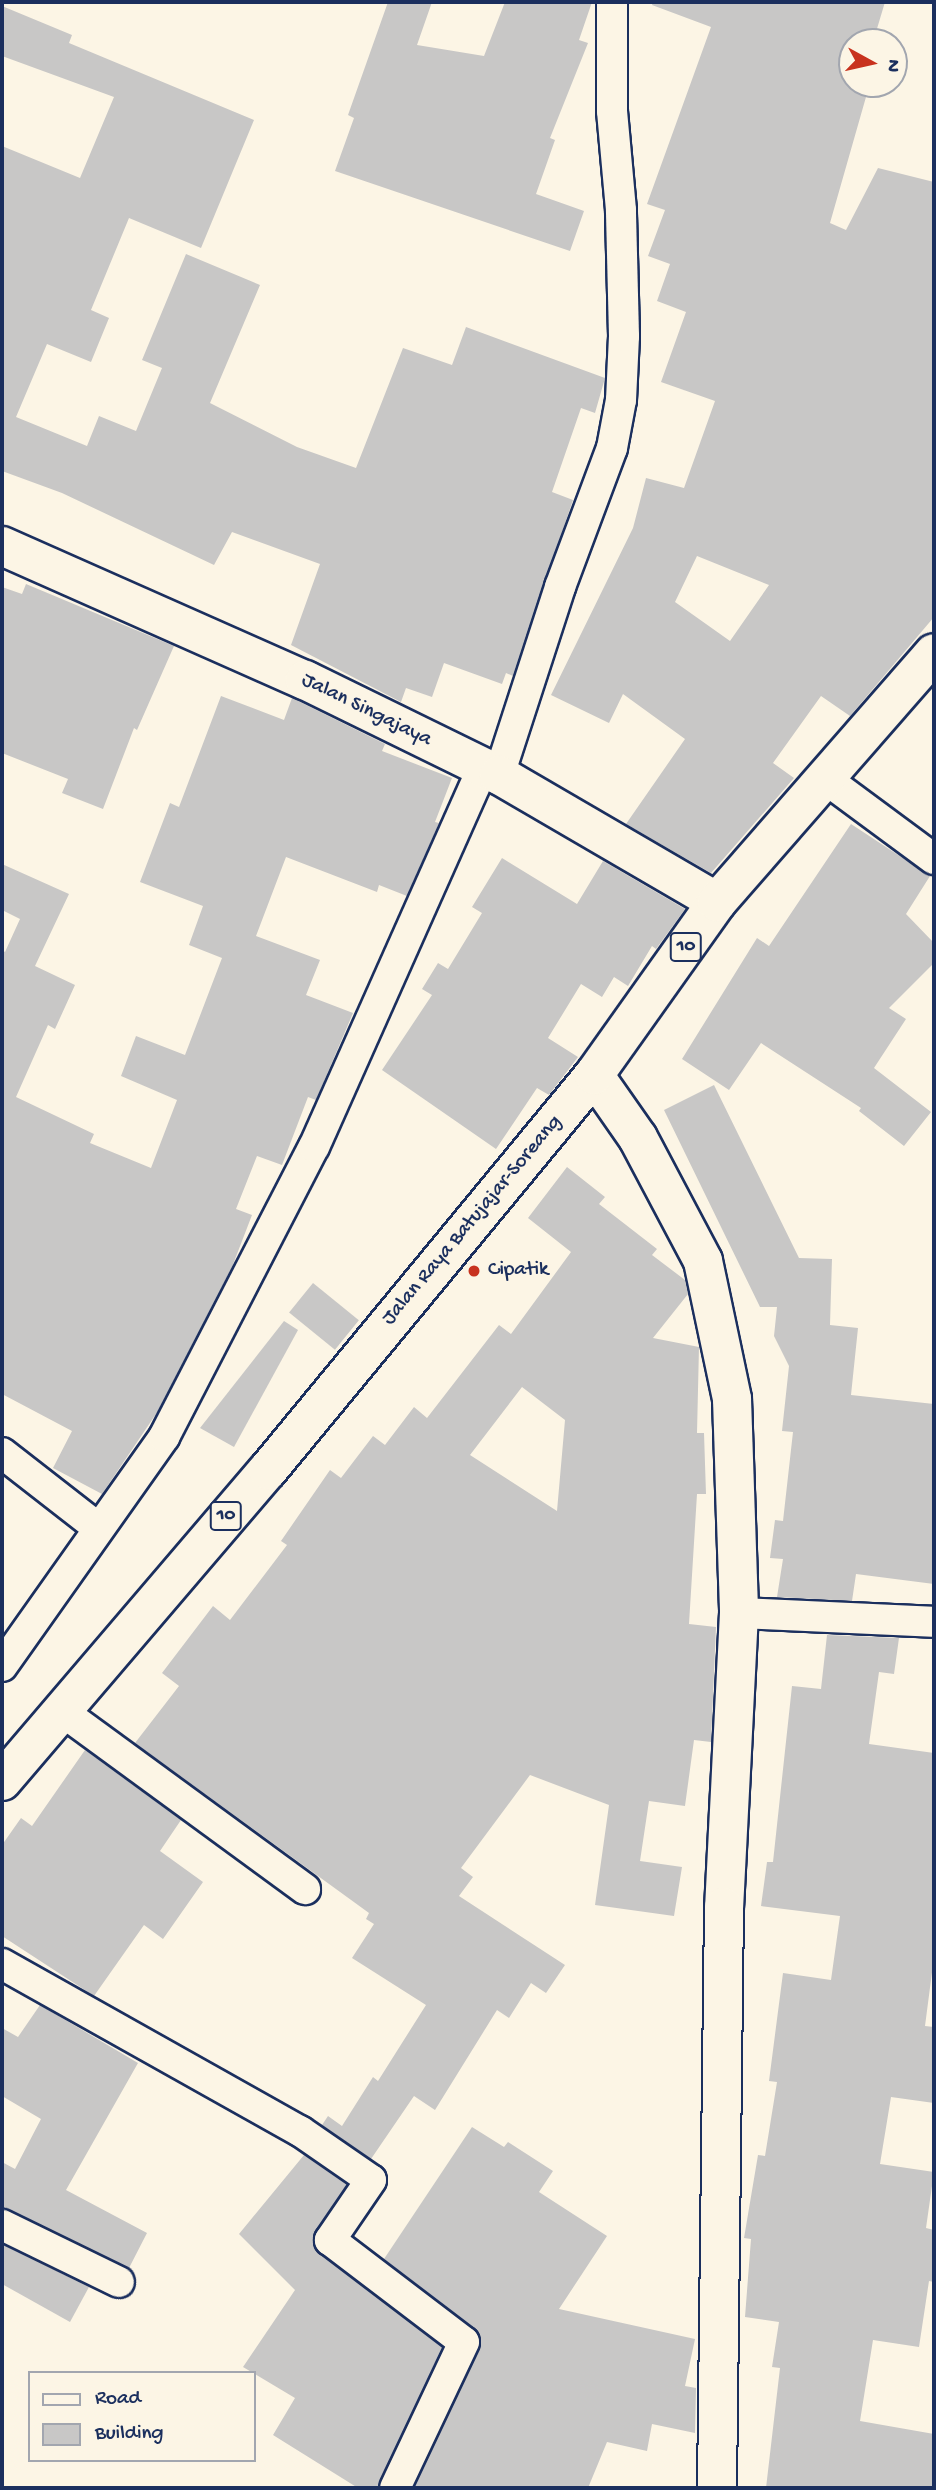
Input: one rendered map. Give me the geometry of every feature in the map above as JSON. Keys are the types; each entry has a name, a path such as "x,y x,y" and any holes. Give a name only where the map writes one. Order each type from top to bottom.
{"main road":[{"name":"Jalan Singajaya","path":"2,546 305,680 490,772 718,902"},
{"name":"Jalan Raya Batujajar-Soreang","path":"2,1781 63,1712 594,1076 718,902 823,776 934,653"},
{"path":"594,1076 673,1199 703,1261 716,1308 732,1399 739,1613 724,1907 718,2488"}],"street":[{"path":"2,1666 97,1527 164,1437 314,1147 490,772 612,448 621,400 624,336 621,210 612,111 612,2"},
{"path":"823,776 934,859"},
{"path":"2,1453 97,1527"},
{"path":"739,1613 934,1622"},
{"path":"63,1712 305,1889"},
{"path":"2,1964 300,2131 371,2180 330,2240 464,2343 395,2488"},
{"path":"2,2225 119,2282"}],"building":[{"path":"388,2 432,2 417,45 484,56 505,2 592,2 579,40 588,43 550,138 555,140 536,194 584,211 570,251 335,171 354,118 348,115"},
{"path":"653,2 885,2 877,28 838,28 838,98 866,98 830,223 846,230 878,168 934,182 934,617 850,716 821,696 773,763 794,778 711,873 626,824 685,739 623,694 609,723 551,695 633,528 646,478 684,488 715,401 661,382 686,312 657,301 670,264 648,256 665,210 647,204 711,27 652,5","holes":["697,556 769,585 730,641 675,602"]},
{"path":"2,6 72,35 69,43 254,120 201,248 129,218 91,310 109,318 91,362 47,344 16,417 87,446 99,416 136,431 162,368 142,360 186,254 260,285 210,403 297,447 356,468 403,348 452,365 466,327 605,378 595,413 581,408 552,492 573,500 513,676 506,673 502,684 444,663 432,697 406,688 401,702 291,645 320,564 232,532 214,565 62,493 2,471 2,146 80,178 114,97 2,56"},
{"path":"26,584 174,646 137,730 134,728 103,809 62,793 68,779 2,753 2,587 22,594"},
{"path":"221,696 284,720 292,698 385,744 382,751 452,778 435,822 439,823 407,896 379,885 377,892 286,857 256,936 320,960 306,995 353,1013 316,1100 308,1097 282,1165 257,1156 236,1209 252,1215 232,1267 158,1411 102,1494 53,1468 72,1431 2,1394 2,950 5,952 20,919 2,910 2,864 69,894 35,966 75,985 55,1029 48,1025 16,1097 94,1134 90,1143 151,1168 177,1100 121,1076 136,1036 185,1055 222,958 189,945 203,906 140,882 170,803 179,807"},
{"path":"851,824 930,876 906,914 934,943 934,963 889,1008 906,1019 874,1068 931,1112 904,1146 859,1111 861,1108 761,1043 729,1090 682,1059 757,938 769,946"},
{"path":"502,858 577,904 603,861 685,909 656,949 652,946 628,986 614,977 602,997 581,984 548,1038 578,1057 549,1095 537,1088 496,1149 382,1070 432,995 422,989 438,963 448,969 482,913 472,907"},
{"path":"714,1085 799,1258 832,1259 830,1325 858,1328 851,1395 934,1404 934,1584 856,1574 852,1601 777,1597 783,1559 770,1558 775,1520 783,1521 793,1432 782,1431 789,1366 774,1336 777,1307 760,1307 664,1110"},
{"path":"567,1167 605,1197 599,1204 657,1249 652,1255 685,1280 688,1294 653,1338 699,1347 697,1433 704,1433 706,1494 697,1494 689,1624 716,1627 711,1742 694,1740 685,1806 649,1801 640,1861 682,1867 674,1916 595,1905 609,1805 530,1775 461,1868 473,1877 459,1896 565,1965 546,1993 531,1983 509,2018 497,2010 435,2110 414,2096 371,2159 322,2125 328,2116 342,2126 373,2077 378,2081 426,2005 352,1958 374,1924 366,1919 369,1913 135,1743 179,1686 162,1673 213,1606 230,1620 287,1545 281,1541 330,1470 341,1478 373,1436 385,1445 414,1407 427,1418 499,1325 511,1334 571,1252 528,1218","holes":["522,1387 565,1420 557,1511 470,1455"]},
{"path":"313,1283 359,1320 335,1350 289,1313"},
{"path":"284,1321 298,1330 234,1447 200,1428"},
{"path":"827,1635 899,1638 894,1674 879,1672 869,1744 934,1753 934,1957 925,2026 934,2027 934,2103 891,2097 880,2164 934,2172 926,2228 934,2230 934,2282 929,2281 919,2347 873,2340 860,2421 934,2434 934,2488 766,2488 780,2368 772,2367 779,2322 745,2317 751,2239 744,2238 758,2155 765,2156 777,2082 769,2081 783,1973 831,1980 840,1916 761,1906 767,1862 773,1862 792,1686 821,1689"},
{"path":"85,1750 181,1820 160,1851 203,1882 163,1939 144,1925 94,1996 2,1936 2,1845 21,1818 32,1826"},
{"path":"40,2005 138,2063 66,2190 147,2233 129,2268 2,2208 2,2162 15,2169 41,2119 2,2096 2,2028 18,2037"},
{"path":"472,2127 504,2147 508,2142 553,2171 539,2192 607,2236 559,2309 695,2339 685,2386 696,2388 695,2433 652,2424 647,2451 607,2442 588,2488 414,2488 481,2341 475,2328 384,2259"},
{"path":"304,2155 347,2185 316,2230 314,2248 442,2347 378,2488 358,2488 273,2435 295,2398 256,2375 256,2371 243,2367 295,2290 239,2234"},
{"path":"2,2244 89,2287 70,2322 2,2284"}],"place":[{"name":"Cipatik","path":"474,1271"}]}
